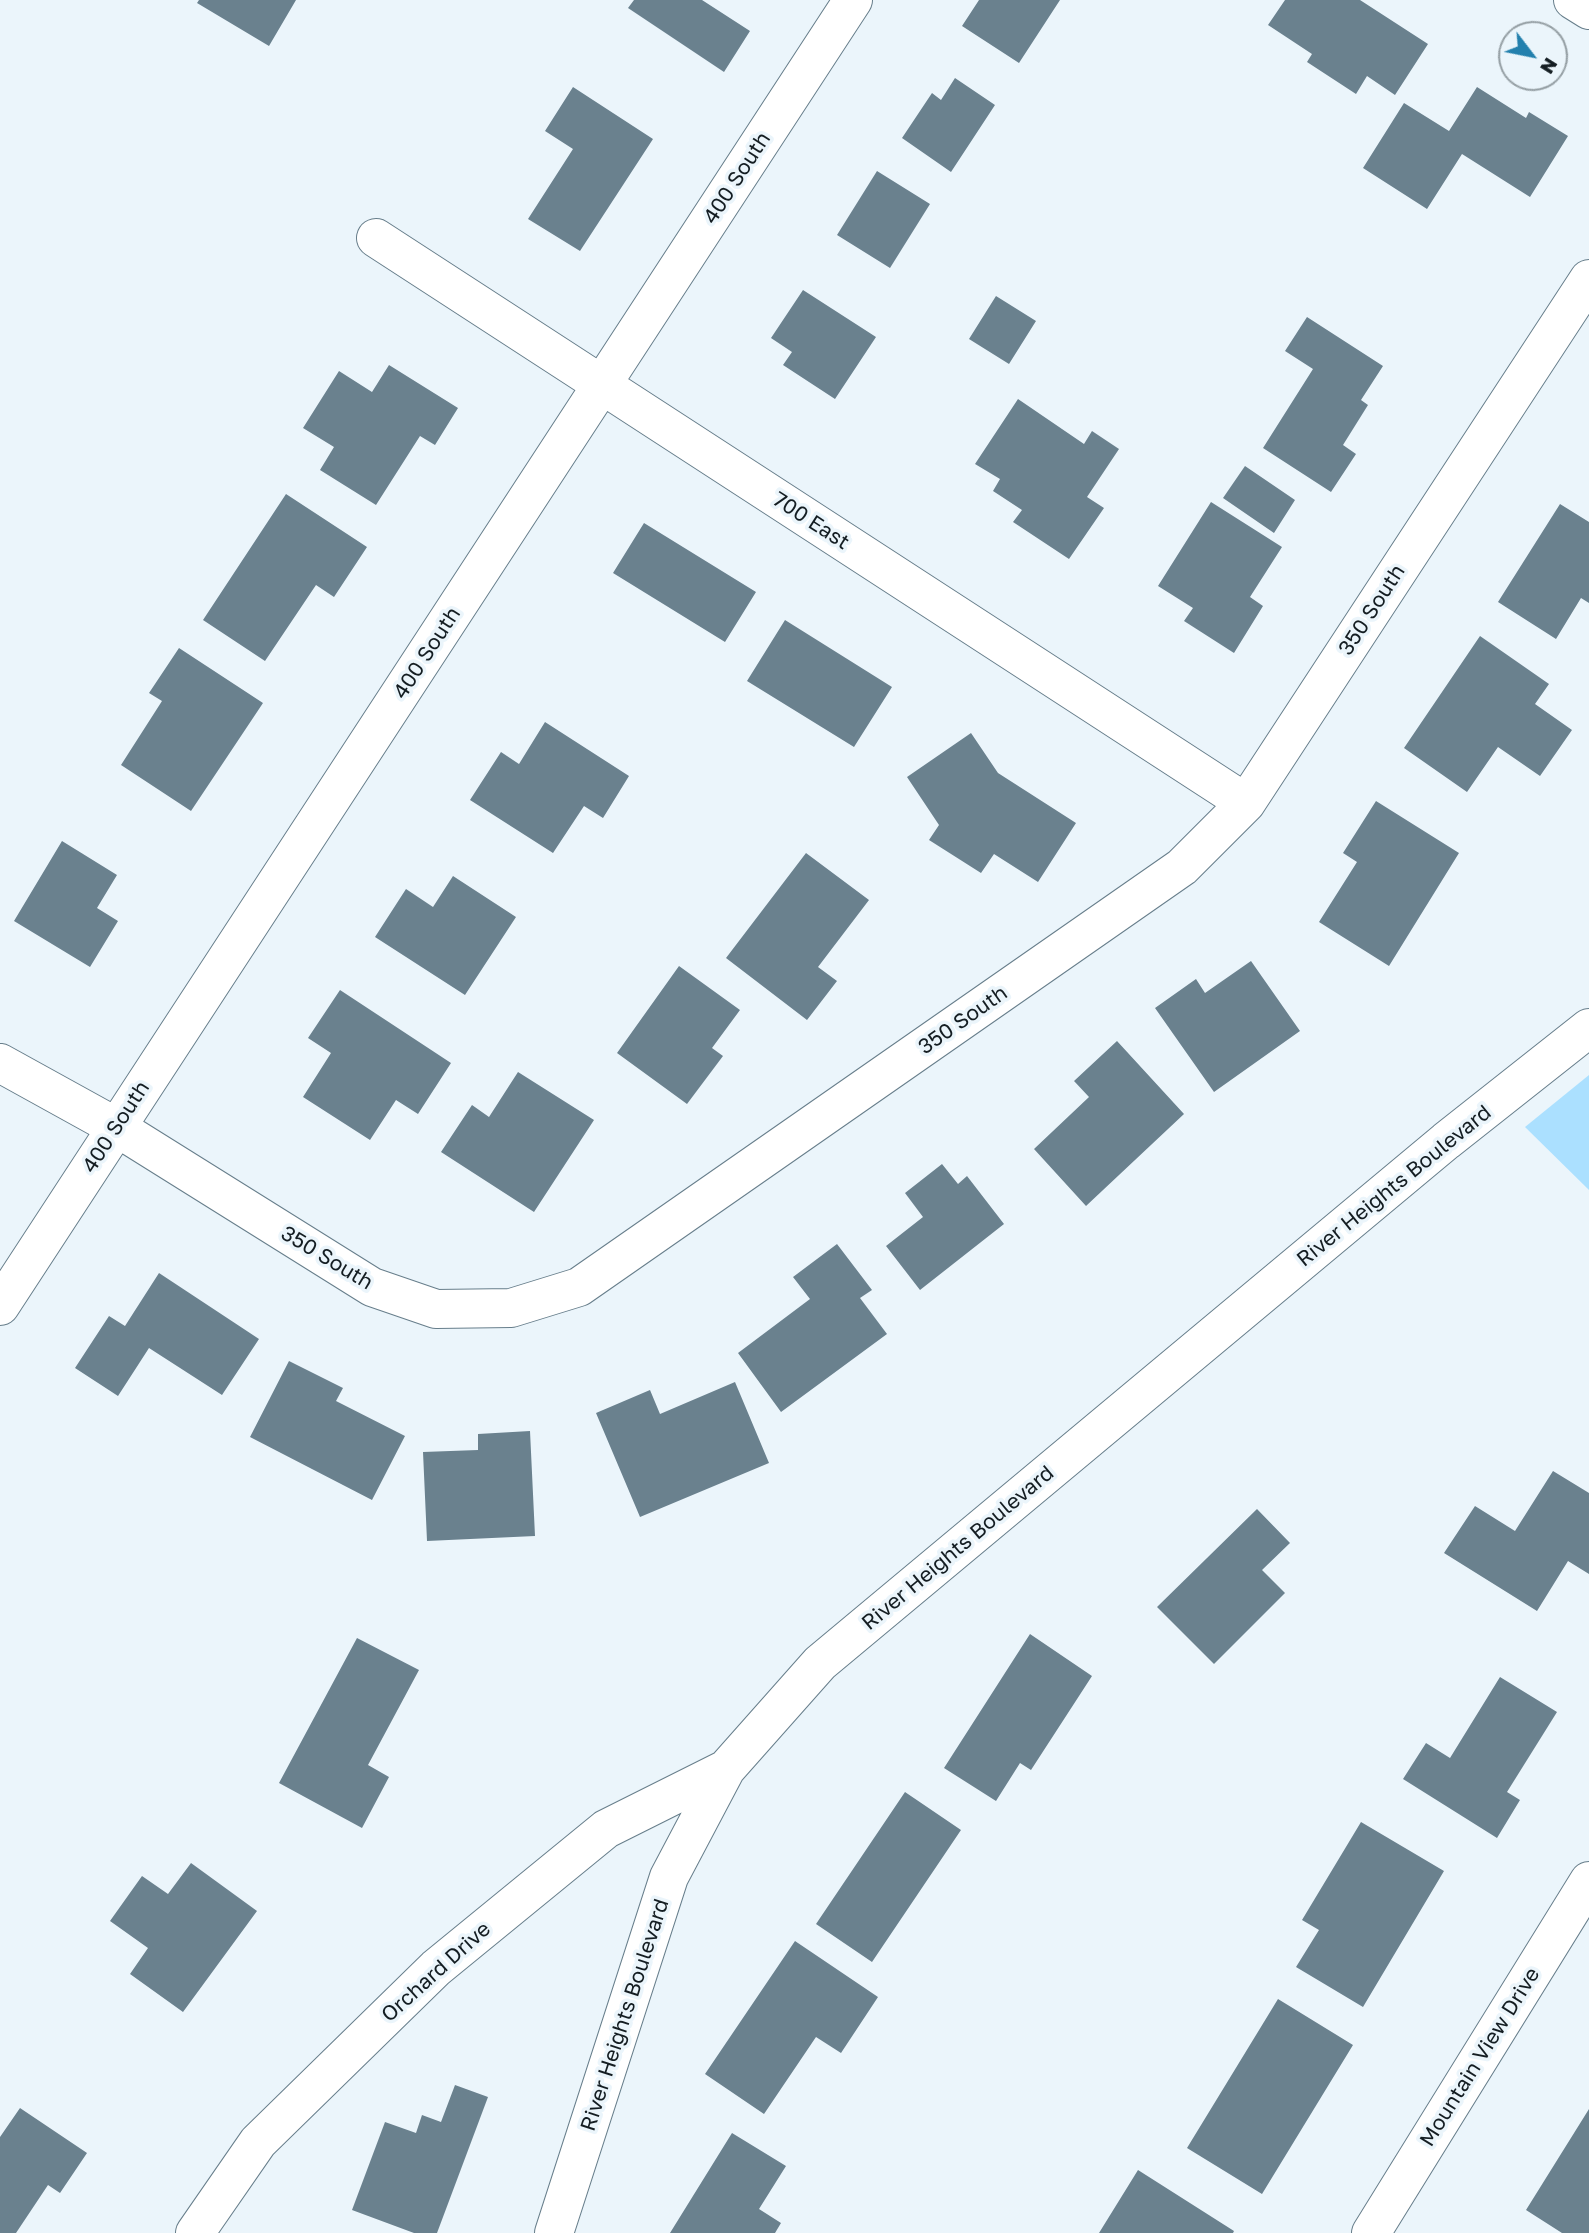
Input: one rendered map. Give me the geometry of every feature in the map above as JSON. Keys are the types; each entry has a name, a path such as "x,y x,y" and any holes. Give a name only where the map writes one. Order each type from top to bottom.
{"street":[{"name":"400 South","path":"0,1306 853,0"},
{"path":"1573,0 1589,10"},
{"name":"700 East","path":"376,238 1246,803"},
{"name":"350 South","path":"0,1063 116,1127 372,1287 436,1309 511,1308 579,1287 1182,867 1246,803 1589,279"},
{"name":"River Heights Boulevard","path":"554,2233 669,1877 726,1769 820,1663 1447,1141 1589,1028"},
{"name":"Orchard Drive","path":"195,2233 258,2142 436,1968 606,1829 726,1769"},
{"name":"Mountain View Drive","path":"1371,2233 1589,1881"}],"shaded area":[{"path":"1589,1075 1589,1190 1525,1127"}],"building":[{"path":"199,0 296,0 269,46 197,3"},
{"path":"634,0 702,0 750,31 724,72 628,8"},
{"path":"979,0 1060,0 1019,63 962,26"},
{"path":"1285,0 1360,0 1428,44 1395,95 1367,76 1356,94 1307,62 1312,54 1268,25"},
{"path":"955,78 995,105 951,172 902,138 932,93 941,100"},
{"path":"573,87 653,139 580,251 528,219 573,149 545,131"},
{"path":"1477,87 1526,118 1529,112 1568,136 1530,197 1462,154 1427,209 1363,168 1404,103 1449,131"},
{"path":"877,171 930,204 890,268 837,235"},
{"path":"803,290 876,337 835,399 783,365 792,352 771,338"},
{"path":"996,296 1036,321 1009,364 969,339"},
{"path":"1307,317 1383,366 1361,400 1368,405 1343,445 1356,454 1331,492 1263,448 1313,369 1285,351"},
{"path":"389,365 458,408 435,445 420,436 376,505 320,470 334,447 303,428 339,371 372,392"},
{"path":"1018,399 1084,444 1092,431 1119,449 1087,497 1104,508 1069,559 1013,522 1022,510 993,491 1000,479 975,464"},
{"path":"1245,466 1295,500 1274,533 1223,498"},
{"path":"286,494 367,547 334,597 316,585 265,661 203,620"},
{"path":"1211,502 1282,547 1250,597 1263,606 1234,653 1184,621 1193,608 1158,586"},
{"path":"1560,504 1589,522 1589,603 1581,598 1556,639 1498,602"},
{"path":"644,523 756,592 725,642 613,573"},
{"path":"785,620 892,687 854,747 747,681"},
{"path":"1480,636 1549,684 1535,704 1572,730 1540,776 1498,747 1467,792 1404,748"},
{"path":"179,648 263,703 191,811 121,765 162,701 149,693"},
{"path":"545,722 629,776 603,818 584,806 553,853 470,800 501,752 519,764"},
{"path":"971,733 998,773 1076,823 1038,882 994,854 981,873 929,840 939,825 907,777"},
{"path":"1376,801 1459,853 1389,966 1319,922 1357,862 1343,853"},
{"path":"62,841 117,875 97,908 118,921 90,967 14,921"},
{"path":"806,853 869,900 818,967 837,981 807,1020 726,958"},
{"path":"453,876 516,917 465,995 375,937 406,889 433,907"},
{"path":"1251,961 1300,1031 1214,1092 1155,1008 1196,979 1205,993"},
{"path":"679,966 740,1010 712,1048 723,1056 687,1104 617,1053"},
{"path":"340,990 451,1063 418,1114 396,1100 370,1140 303,1097 331,1053 308,1038"},
{"path":"1117,1041 1184,1114 1086,1206 1034,1149 1089,1097 1074,1081"},
{"path":"518,1072 594,1120 534,1212 441,1152 472,1105 489,1117"},
{"path":"942,1164 958,1184 967,1176 1004,1224 920,1290 886,1246 923,1217 905,1193"},
{"path":"837,1244 872,1290 860,1298 887,1334 781,1412 738,1353 810,1299 793,1277"},
{"path":"159,1273 259,1339 222,1395 149,1348 118,1396 75,1368 109,1316 125,1326"},
{"path":"289,1361 343,1388 336,1401 405,1436 372,1500 250,1437"},
{"path":"735,1382 769,1463 640,1517 596,1413 650,1390 660,1414"},
{"path":"530,1431 535,1536 427,1541 423,1452 478,1450 478,1434"},
{"path":"1553,1471 1589,1493 1589,1574 1568,1561 1537,1611 1444,1553 1475,1506 1515,1531"},
{"path":"1257,1509 1290,1543 1262,1570 1285,1593 1214,1664 1157,1607"},
{"path":"1030,1634 1092,1676 1031,1770 1020,1763 996,1801 944,1768"},
{"path":"357,1638 419,1670 368,1765 389,1777 362,1828 279,1783"},
{"path":"1500,1677 1557,1712 1507,1792 1520,1800 1497,1838 1403,1779 1426,1743 1450,1758"},
{"path":"905,1792 961,1830 872,1962 816,1924"},
{"path":"1361,1822 1444,1871 1363,2007 1296,1967 1319,1930 1302,1920"},
{"path":"191,1863 257,1911 183,2012 130,1974 148,1948 110,1921 142,1876 168,1894"},
{"path":"795,1941 878,1997 841,2053 816,2037 764,2114 705,2074"},
{"path":"1278,1999 1353,2045 1262,2194 1187,2148"},
{"path":"455,2085 488,2097 437,2233 414,2233 352,2210 385,2122 416,2133 422,2115 441,2122"},
{"path":"20,2108 87,2153 60,2193 48,2185 16,2233 0,2233 0,2137"},
{"path":"1589,2109 1589,2233 1562,2233 1526,2210"},
{"path":"732,2133 786,2166 759,2209 781,2223 775,2233 670,2233"},
{"path":"1138,2170 1234,2231 1233,2233 1099,2233"}]}
